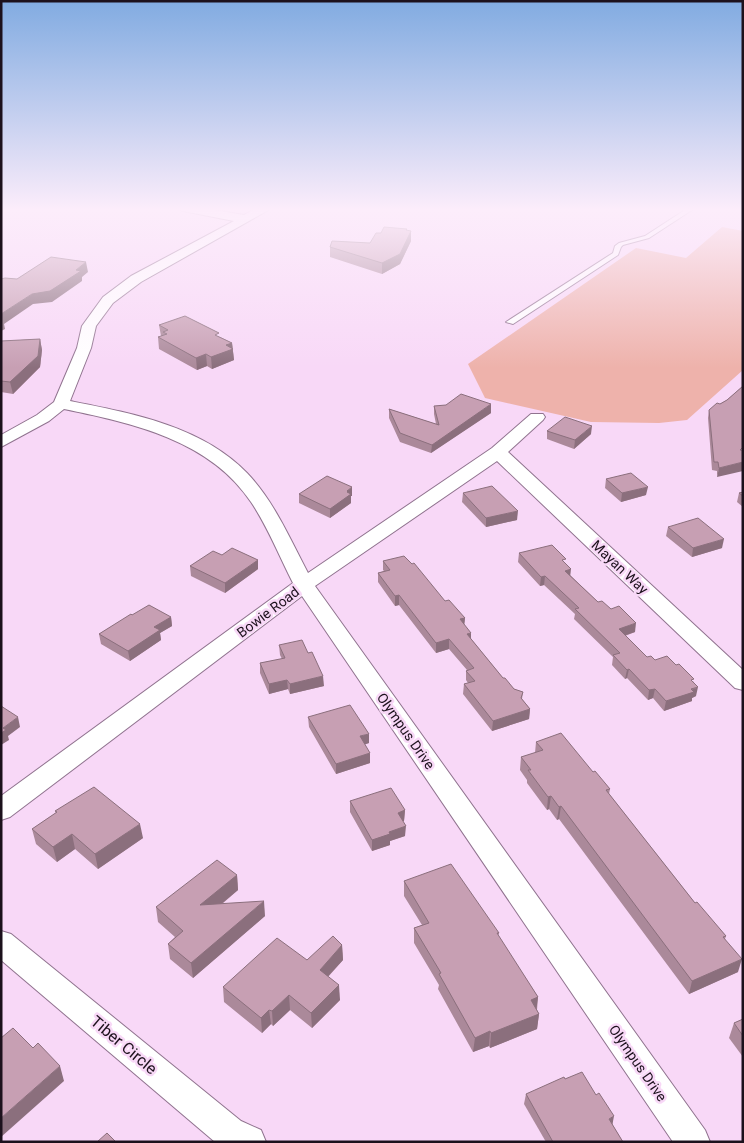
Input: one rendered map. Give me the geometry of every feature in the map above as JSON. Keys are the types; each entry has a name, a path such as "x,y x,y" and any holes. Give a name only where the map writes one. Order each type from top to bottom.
{"street":[{"path":"1,442 43,418 61,404 84,348 89,326 108,300 136,279 168,261"},
{"name":"Olympus Drive","path":"61,404 123,416 183,437 227,464 257,497 304,585 693,1142"},
{"name":"Bowie Road","path":"1,810 304,585 498,452 537,417"},
{"name":"Mayan Way","path":"498,452 743,683"},
{"name":"Tiber Circle","path":"1,944 229,1132 249,1142"}],"lane":[{"path":"510,322 605,261"}],"shaded area":[{"path":"617,261 743,261 743,370 687,420 659,423 591,422 485,398 468,364"}],"building":[{"path":"44,261 86,262 76,270 81,271 50,291 32,294 1,314 1,279 17,279"},
{"path":"185,316 219,333 215,335 232,343 226,345 233,349 211,357 206,354 196,358 158,337 167,334 163,332 168,330 159,325"},
{"path":"40,339 38,356 10,382 1,381 1,341"},
{"path":"743,386 743,447 740,450 743,450 743,462 719,468 718,462 714,462 709,410 717,403 720,404 727,400"},
{"path":"461,394 491,404 432,445 400,433 389,409 439,425 434,406 446,405"},
{"path":"565,417 592,426 575,440 547,431"},
{"path":"631,473 648,487 622,493 606,479"},
{"path":"327,476 352,487 347,491 351,494 330,509 299,494"},
{"path":"492,486 518,511 486,518 463,493"},
{"path":"698,518 724,539 693,548 668,527"},
{"path":"552,545 566,559 562,560 571,569 565,571 598,602 602,601 611,609 619,606 636,623 619,629 647,657 651,656 655,660 667,656 676,665 679,664 694,679 691,680 698,687 691,689 694,692 666,701 655,689 649,690 613,655 620,653 575,609 579,608 545,576 541,577 519,553"},
{"path":"232,548 258,560 225,583 190,566 213,551 222,555"},
{"path":"404,556 412,564 414,563 445,601 449,600 465,618 460,619 471,633 467,634 503,678 514,689 523,692 521,698 530,709 493,721 464,684 475,681 466,671 474,668 449,639 436,643 399,595 395,596 378,573 390,570 383,561"},
{"path":"149,605 171,617 154,627 160,630 128,651 99,634 131,614"},
{"path":"302,640 308,653 312,652 323,676 290,684 287,680 269,684 260,663 285,658 279,645"},
{"path":"350,705 369,734 360,736 370,753 336,764 308,717"},
{"path":"1,706 18,717 3,728 6,730 1,733"},
{"path":"561,733 593,772 595,771 610,789 606,790 695,903 697,902 726,936 723,937 742,959 692,981 561,806 559,807 551,796 548,797 521,757 543,750 536,742"},
{"path":"94,787 140,824 95,854 72,834 53,847 32,829 57,812 55,811"},
{"path":"391,788 405,810 398,813 406,826 372,840 350,801"},
{"path":"217,860 237,875 200,905 264,901 191,963 168,944 183,931 156,907"},
{"path":"451,864 499,933 497,933 538,997 531,1000 539,1014 475,1038 439,974 441,973 414,928 429,923 404,881"},
{"path":"333,936 342,945 320,970 339,985 311,1013 289,995 272,1011 269,1010 261,1018 223,987 277,938 307,960"},
{"path":"743,1019 743,1036 734,1023"},
{"path":"13,1028 33,1048 38,1043 60,1066 1,1118 1,1038"},
{"path":"582,1072 596,1095 599,1093 614,1116 609,1119 623,1142 553,1142 526,1094 564,1077 565,1079"},
{"path":"107,1133 116,1142 97,1142"}]}
